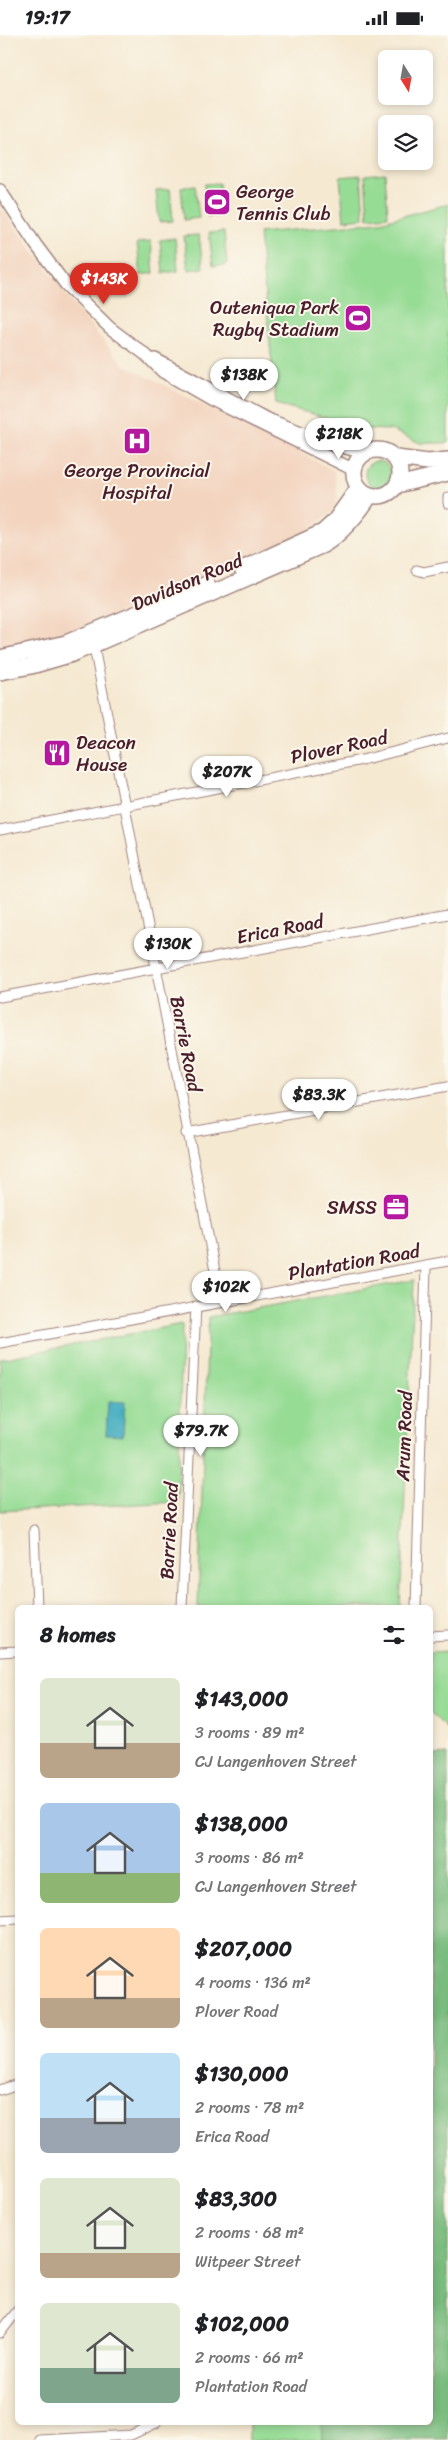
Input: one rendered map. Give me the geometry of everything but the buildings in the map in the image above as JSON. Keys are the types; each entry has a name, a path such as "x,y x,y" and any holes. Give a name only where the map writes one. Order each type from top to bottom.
{"highway":[{"path":"448,460 428,462 396,458 381,450 372,450 364,453 357,460 354,470 364,491 384,495 397,485 402,485 425,476 448,473"},
{"path":"396,458 401,472 397,485"},
{"name":"Davidson Road","path":"0,672 45,663 92,639 324,545 336,536 361,509 364,491"},
{"name":"Davidson Road","path":"0,658 92,639"}],"street":[{"path":"0,190 36,245 66,285 110,328 146,355 163,372 210,399 354,470"},
{"path":"146,355 267,419 364,453"},
{"path":"417,570 424,572 448,567"},
{"name":"Barrie Road","path":"92,639 126,807 186,1133 220,1302"},
{"name":"Plover Road","path":"0,830 362,760 448,738"},
{"name":"Erica Road","path":"0,997 448,914"},
{"path":"186,1133 448,1086"},
{"name":"Plantation Road","path":"0,1343 448,1261"},
{"name":"Arum Road","path":"416,1605 426,1265"},
{"name":"Barrie Road","path":"182,1605 196,1307"},
{"path":"34,1530 37,1605"},
{"path":"433,1636 448,1635"},
{"path":"0,1652 15,1651"},
{"path":"0,1920 15,1919"},
{"path":"0,2090 15,2085"},
{"path":"0,2333 15,2314"},
{"path":"40,2440 131,2435 152,2425"}],"shaded area":[{"name":"George Provincial Hospital","path":"0,206 78,311 124,365 334,470 338,498 333,512 305,532 79,630 51,641 0,650"}],"green space":[{"path":"385,173 388,216 368,218 365,175"},
{"path":"361,175 364,218 344,220 340,177"},
{"path":"219,183 222,215 208,217 204,184"},
{"path":"195,185 199,218 184,220 181,187"},
{"path":"170,189 173,221 159,222 156,190"},
{"name":"Outeniqua Park Rugby Stadium","path":"448,204 448,443 420,443 391,430 367,429 276,404 259,233 380,222"},
{"path":"224,232 227,265 213,266 209,233"},
{"path":"199,235 203,268 188,270 184,236"},
{"path":"175,238 178,271 163,273 160,240"},
{"path":"151,241 154,273 141,275 137,243"},
{"path":"378,461 387,465 391,474 387,483 378,487 369,483 365,474 369,465"},
{"path":"414,1280 400,1605 198,1605 208,1317"},
{"path":"182,1324 178,1502 0,1511 0,1359"},
{"path":"448,1651 448,1730 433,1715 433,1652"},
{"path":"448,1754 448,2440 322,2440 321,2425 433,2425 433,1755"},
{"path":"249,2425 321,2425 322,2440 249,2440"}],"water":[{"path":"108,1401 125,1402 123,1436 106,1435"}],"place":[{"name":"George Tennis Club","path":"217,202"},
{"name":"Outeniqua Park Rugby Stadium","path":"358,318"},
{"name":"George Provincial Hospital","path":"137,441"},
{"name":"Deacon House","path":"57,753"},
{"name":"SMSS","path":"396,1207"}]}
